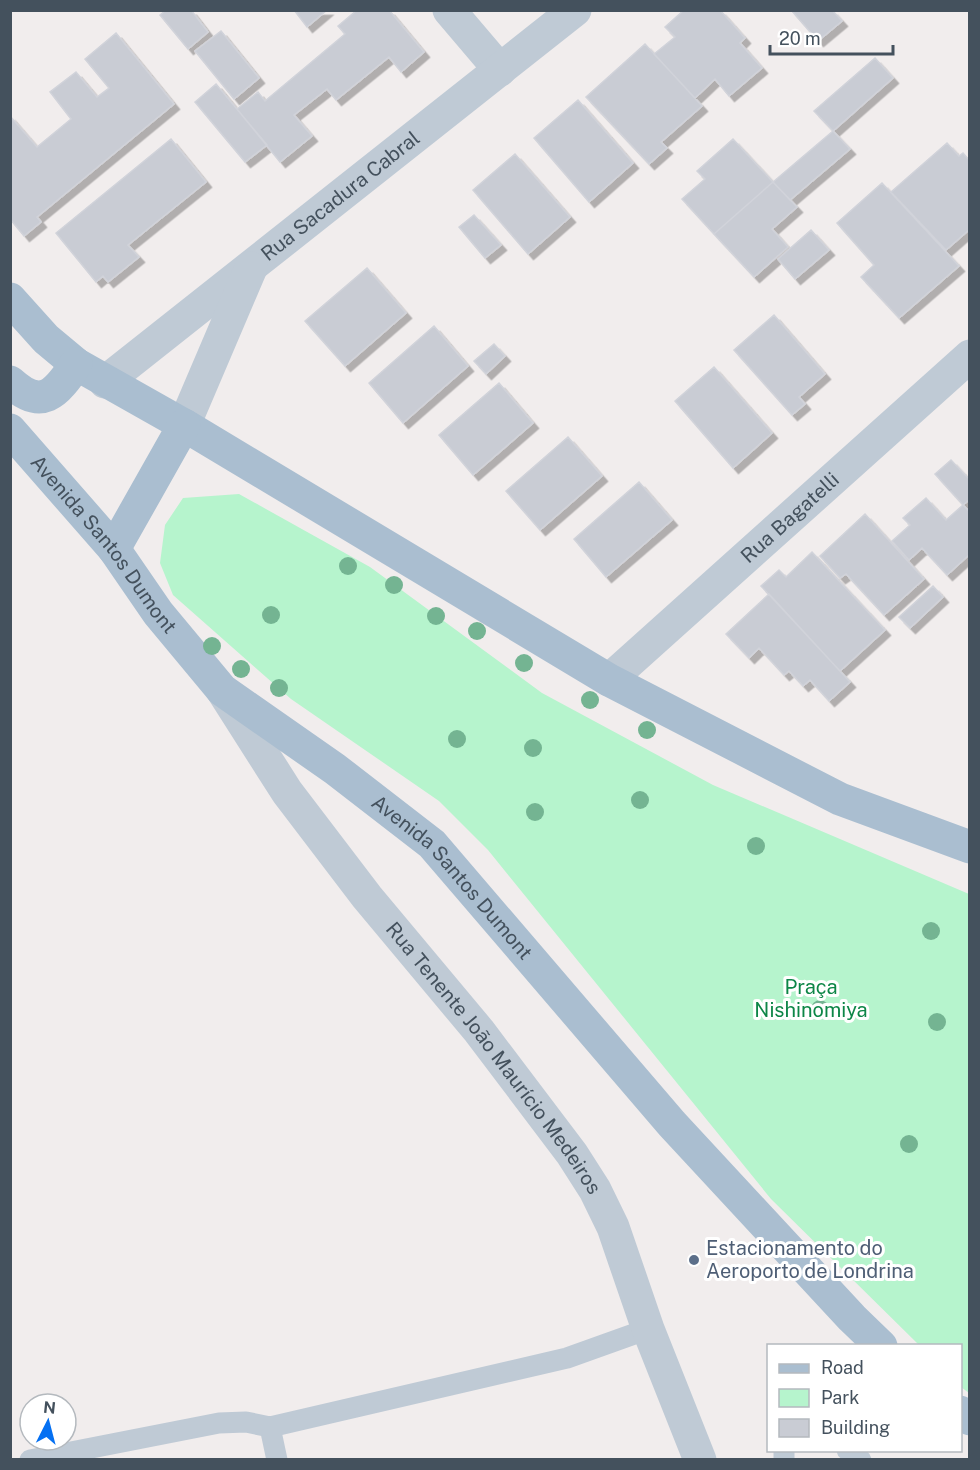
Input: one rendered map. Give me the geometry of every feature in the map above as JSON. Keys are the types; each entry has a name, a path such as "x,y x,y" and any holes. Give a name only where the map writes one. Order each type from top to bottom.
{"main road":[{"path":"10,299 46,339 76,364 184,425 609,680 840,799 969,847"},
{"path":"10,382 23,394 43,398 62,385 76,364"},
{"path":"114,549 184,425"},
{"name":"Avenida Santos Dumont","path":"10,430 114,549 158,613 222,690 335,769 432,844 672,1124 852,1318 879,1344"}],"street":[{"path":"450,10 500,70"},
{"name":"Rua Sacadura Cabral","path":"105,382 575,10"},
{"path":"184,425 253,263"},
{"name":"Rua Bagatelli","path":"609,680 969,356"},
{"name":"Rua Tenente João Maurício Medeiros","path":"222,690 301,810 367,897 479,1031 572,1154 595,1190 613,1227 648,1329 700,1460"}],"lane":[{"path":"30,1460 219,1423 246,1422 270,1427 567,1358 648,1329"},
{"path":"270,1427 277,1460"}],"green space":[{"name":"Praça Nishinomiya","path":"239,494 370,567 542,693 713,785 969,894 969,1393 962,1388 962,1344 918,1344 771,1199 488,850 439,801 291,699 173,595 160,563 165,525 183,498"}],"building":[{"path":"166,10 191,10 208,32 188,49 160,15"},
{"path":"294,10 327,10 307,27"},
{"path":"357,10 389,10 424,52 401,72 389,57 336,100 327,89 294,115 312,136 280,162 237,109 258,92 265,101 345,34 338,26"},
{"path":"684,10 720,10 745,38 740,43 762,68 729,96 715,79 695,98 654,54 675,37 665,27"},
{"path":"791,10 832,10 842,21 818,41"},
{"path":"221,31 259,78 234,99 195,51"},
{"path":"116,33 174,104 37,217 41,222 24,236 10,219 10,116 37,147 71,119 50,92 76,72 97,97 109,88 85,59"},
{"path":"645,44 702,106 661,142 667,148 649,164 586,97"},
{"path":"875,58 893,78 833,131 814,111"},
{"path":"216,84 267,145 245,162 195,102"},
{"path":"578,100 633,163 589,202 534,138"},
{"path":"833,131 850,149 790,200 773,182"},
{"path":"171,139 206,182 128,245 139,257 108,282 103,276 96,282 56,233"},
{"path":"733,139 773,182 714,234 682,199 705,179 697,171"},
{"path":"947,143 959,156 963,153 970,161 970,229 946,250 891,192"},
{"path":"515,154 570,217 528,254 473,190"},
{"path":"773,182 797,207 772,229 788,247 754,277 714,234"},
{"path":"882,183 959,266 899,318 861,277 874,265 837,223"},
{"path":"474,215 501,245 485,258 459,227"},
{"path":"811,230 829,250 795,279 778,259"},
{"path":"367,268 406,313 345,366 305,321"},
{"path":"774,315 825,374 799,397 805,404 792,415 734,350"},
{"path":"434,326 468,366 403,423 369,383"},
{"path":"494,344 505,356 486,374 474,361"},
{"path":"714,367 772,433 733,468 675,401"},
{"path":"499,383 533,423 473,475 439,435"},
{"path":"568,437 602,476 540,530 506,491"},
{"path":"951,460 970,480 970,499 963,505 935,474"},
{"path":"639,482 672,520 606,577 574,539"},
{"path":"926,498 946,520 963,505 970,512 970,554 947,575 922,548 909,560 892,541 910,525 903,518"},
{"path":"865,514 924,579 884,615 846,574 840,578 820,556"},
{"path":"812,552 885,630 840,671 761,586 779,570 786,577"},
{"path":"933,586 943,597 910,628 899,617"},
{"path":"769,594 850,682 829,701 810,680 803,686 789,671 784,675 759,648 749,658 726,634"}],"place":[{"name":"Estacionamento do Aeroporto de Londrina","path":"694,1260"}]}
